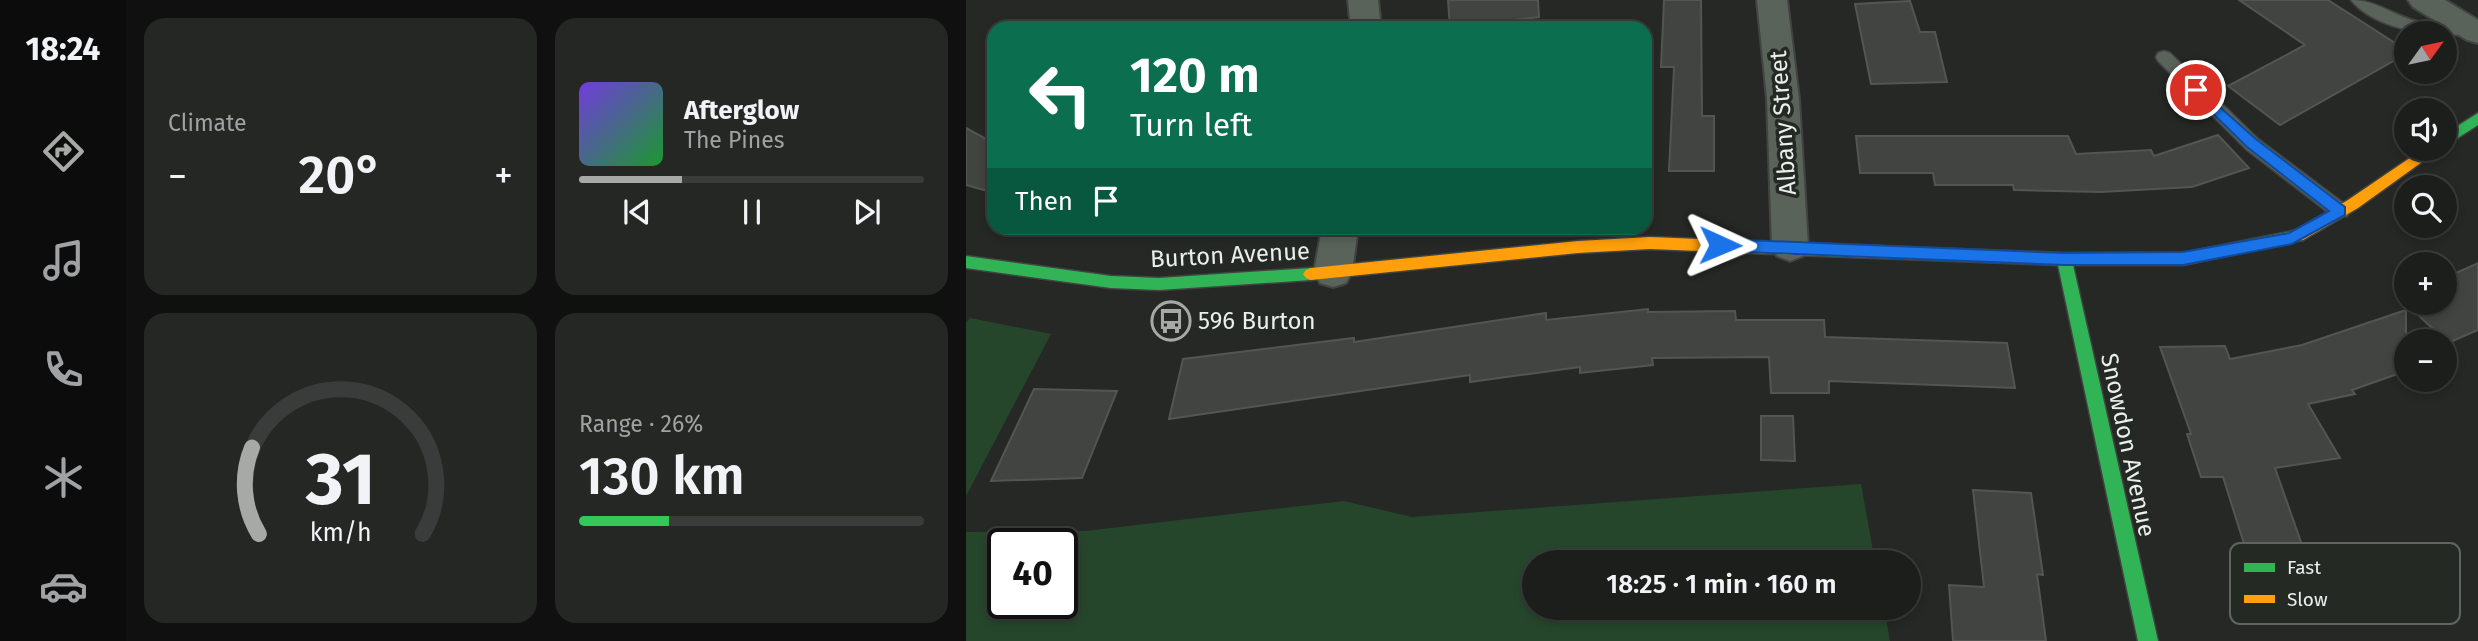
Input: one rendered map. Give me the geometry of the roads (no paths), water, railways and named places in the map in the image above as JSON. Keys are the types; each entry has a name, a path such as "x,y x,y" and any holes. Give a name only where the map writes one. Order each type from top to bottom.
{"street":[{"path":"1363,0 1367,21"},
{"name":"Albany Street","path":"1772,0 1783,99 1790,246"},
{"path":"2423,0 2474,30"},
{"path":"2457,133 2478,118"},
{"name":"Burton Avenue","path":"966,262 1111,282 1159,284 1333,272 1578,247 1650,243 1790,246 2064,259 2183,258 2292,239 2416,161"},
{"path":"1333,272 1339,235"},
{"name":"Snowdon Avenue","path":"2064,259 2148,641"}],"lane":[{"path":"2359,0 2396,22 2426,30 2474,30"},
{"path":"2164,57 2252,144 2340,211"}],"place":[{"name":"596 Burton","path":"1171,321"}]}
